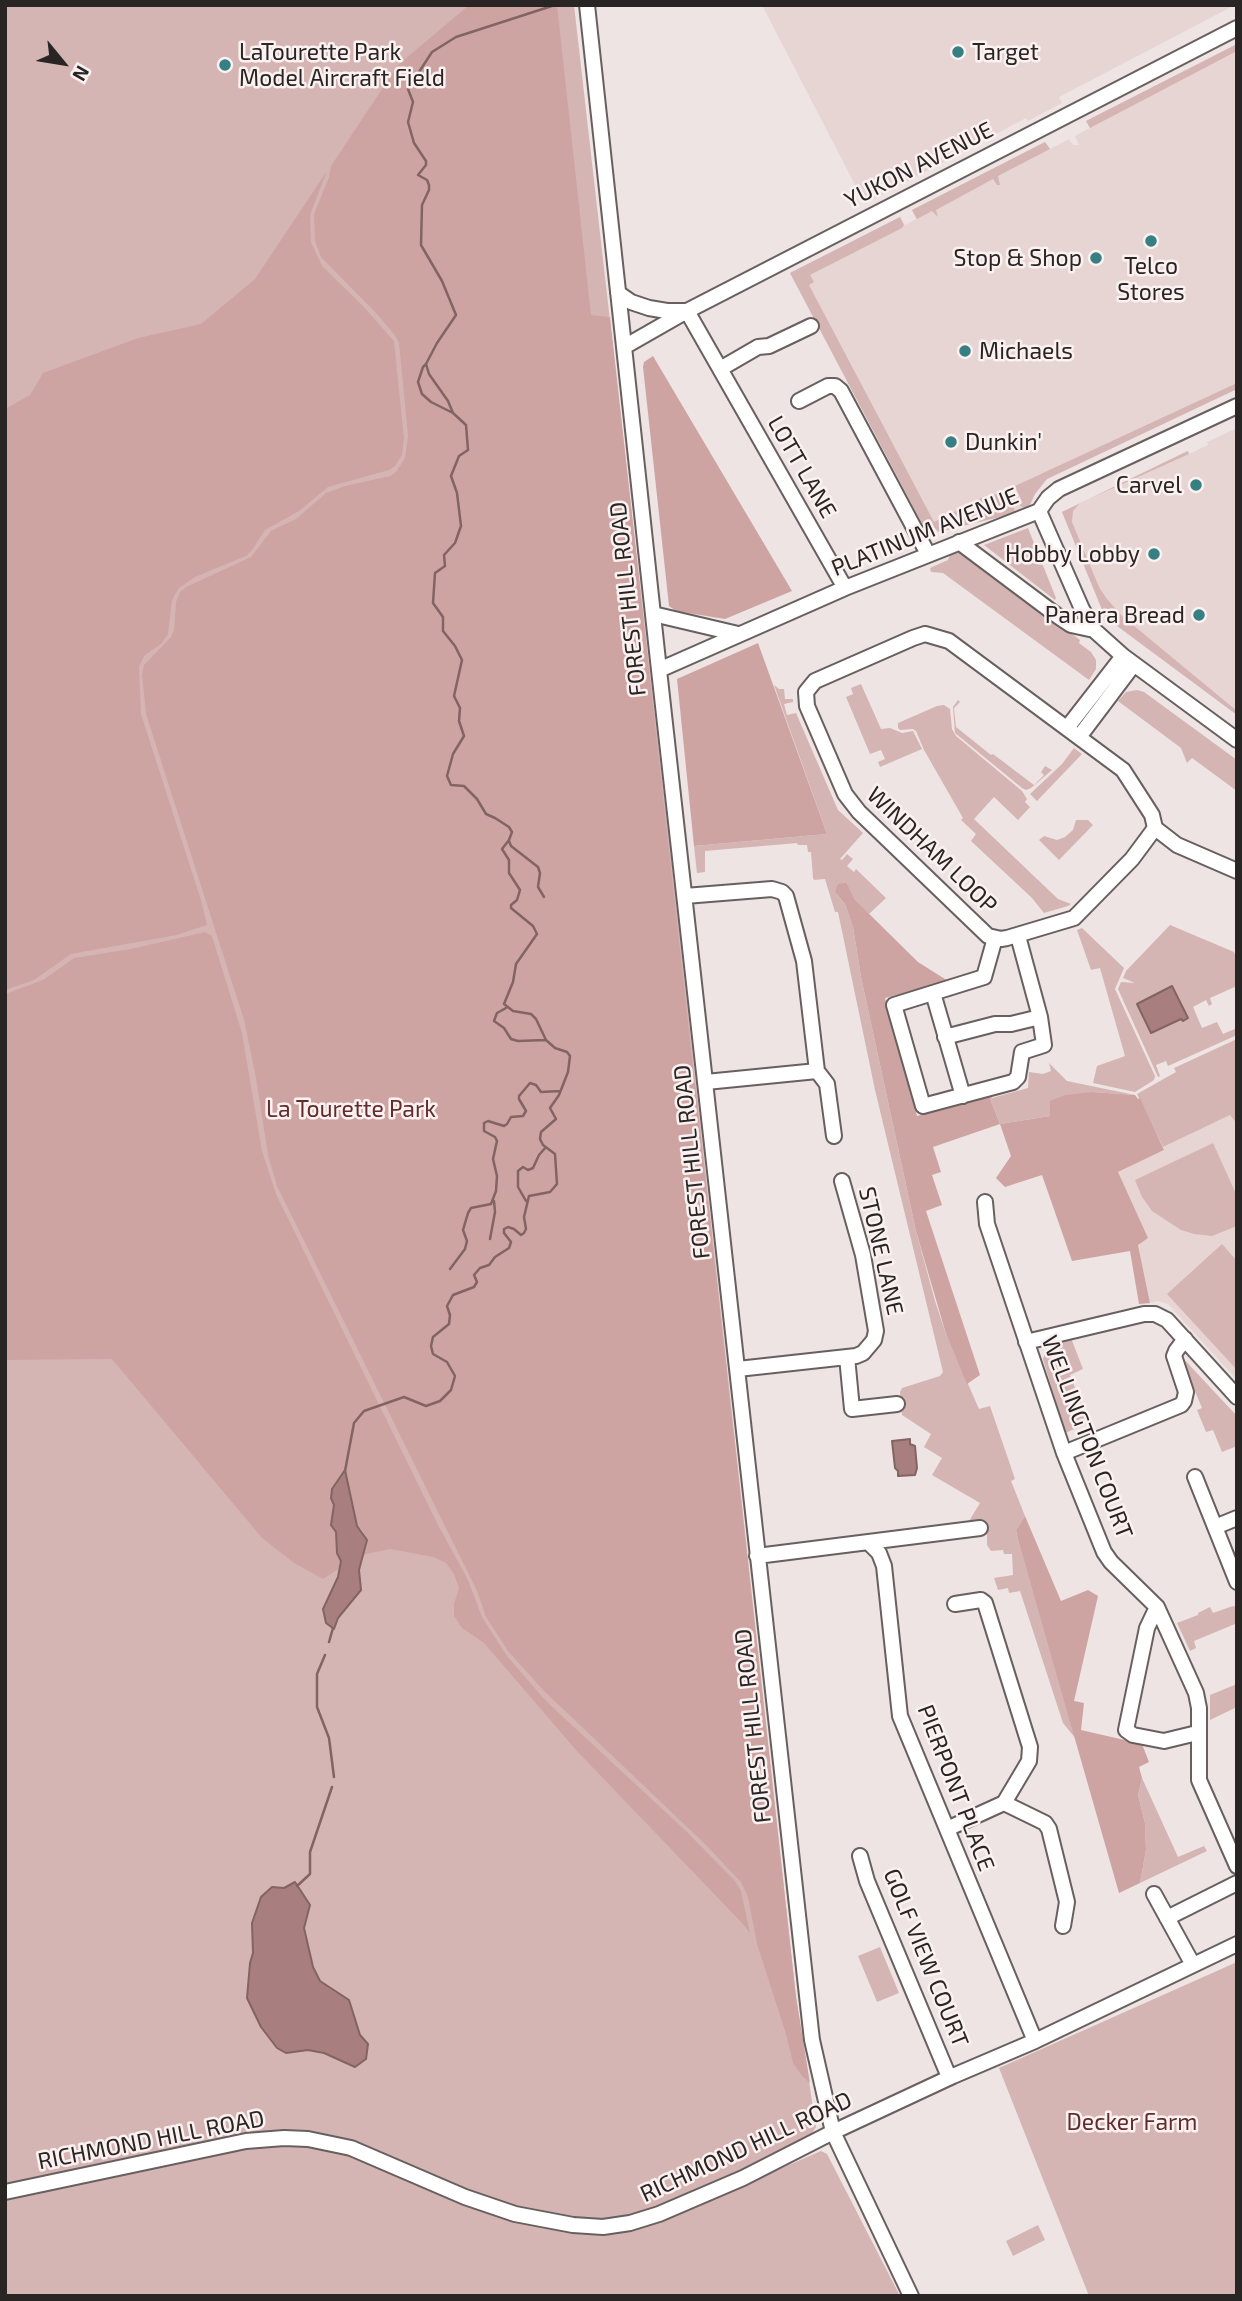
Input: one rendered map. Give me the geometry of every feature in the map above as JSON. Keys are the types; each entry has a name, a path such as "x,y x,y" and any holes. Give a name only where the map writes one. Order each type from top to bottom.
{"street":[{"name":"FOREST HILL ROAD","path":"587,5 812,2040 833,2132 911,2296"},
{"name":"YUKON AVENUE","path":"624,347 687,311 1237,28"},
{"path":"618,293 631,302 649,308 687,311"},
{"name":"LOTT LANE","path":"687,311 845,588"},
{"path":"720,369 758,347 769,346 811,326"},
{"path":"799,401 828,386 835,386 841,391 928,554"},
{"name":"PLATINUM AVENUE","path":"659,670 845,588 1039,511 1059,489 1237,406"},
{"path":"1039,511 1094,630 1128,660 1237,740"},
{"path":"959,542 1071,625 1094,630"},
{"path":"653,614 738,634"},
{"name":"WINDHAM LOOP","path":"930,634 949,641 1073,733 1127,775 1152,815 1155,828 1126,866 1078,915 1018,936 995,938 982,932 850,804 807,706 806,692 815,681 913,638 930,634"},
{"path":"1073,733 1128,660"},
{"path":"1155,828 1177,845 1237,871"},
{"path":"685,896 772,890 782,892 786,896 804,961 817,1071 827,1084 834,1136"},
{"path":"995,938 984,977 894,1005 924,1106 1013,1082 1018,1077 1022,1052 1044,1045 1040,1017 1018,936"},
{"path":"933,993 963,1096"},
{"path":"945,1037 995,1024 1011,1024 1040,1017"},
{"path":"706,1082 817,1071"},
{"name":"STONE LANE","path":"738,1369 847,1357 863,1353 874,1340 876,1331 863,1255 842,1181"},
{"name":"WELLINGTON COURT","path":"985,1202 987,1224 1064,1453 1104,1552 1157,1607 1199,1701 1199,1780 1237,1866"},
{"path":"1027,1342 1149,1314 1159,1315 1167,1320 1237,1397"},
{"path":"1064,1453 1181,1405 1186,1392 1174,1356 1185,1339"},
{"path":"847,1357 852,1409 897,1405"},
{"path":"1195,1477 1237,1582"},
{"path":"1215,1527 1237,1518"},
{"path":"757,1556 980,1528"},
{"name":"PIERPONT PLACE","path":"869,1544 878,1553 884,1566 901,1716 1035,2041"},
{"path":"947,1829 1004,1803 1029,1762 1030,1747 985,1603 981,1600 955,1604"},
{"path":"1157,1607 1147,1628 1127,1731 1133,1735 1164,1741 1197,1733"},
{"path":"1142,1651 1152,1644 1170,1638"},
{"path":"1004,1803 1040,1819 1049,1829 1068,1902 1063,1926"},
{"name":"GOLF VIEW COURT","path":"860,1856 867,1881 950,2077"},
{"path":"1167,1918 1237,1883"},
{"path":"1154,1894 1192,1963"},
{"name":"RICHMOND HILL ROAD","path":"5,2192 246,2141 308,2139 329,2142 372,2155 489,2206 542,2220 603,2227 630,2223 692,2201 833,2132 1035,2041 1192,1963 1237,1944"}],"shaded area":[{"path":"762,5 1235,5 1059,97 1062,103 1028,121 1026,118 865,204"},
{"path":"1237,44 1237,389 1038,484 1026,507 1016,513 938,532 935,528 926,531 790,273 900,217 905,225 916,219 912,210 1045,142 1050,149 1069,139 1073,145 1079,145 1075,136 1090,128 1086,121"},
{"path":"1237,428 1237,715 1105,617 1062,512 1187,451 1189,454 1208,445 1207,442"},
{"path":"1172,986 1188,1018 1151,1033 1137,1004"},
{"path":"1231,1114 1237,1127 1237,1380 1168,1304 1158,1301 1150,1303 1138,1245 1118,1172"},
{"path":"910,1439 910,1444 915,1446 915,1475 898,1476 892,1441"},
{"path":"345,1470 357,1526 367,1540 359,1570 361,1590 338,1618 334,1629 326,1623 323,1609 338,1577 341,1561 337,1553 336,1532 331,1525 334,1505 331,1498 332,1489"},
{"path":"295,1882 310,1905 304,1928 313,1967 320,1981 349,2000 360,2035 368,2044 366,2059 355,2067 324,2053 308,2050 286,2053 277,2048 261,2027 247,1998 253,1953 252,1923 261,1897 272,1887 284,1888"}],"green space":[{"name":"La Tourette Park","path":"5,5 574,5 670,847 796,1997 816,2127 811,2135 705,2190 616,2222 544,2216 488,2200 362,2145 334,2136 303,2132 5,2187"},
{"path":"469,5 557,5 591,315 610,317 796,1997 810,2083 793,2063 757,1944 748,1897 741,1882 703,1842 543,1690 508,1651 486,1617 477,1591 277,1186 268,1155 244,1020 146,714 142,675 144,665 171,637 180,592 251,557 271,531 296,519 326,493 390,476 405,458 408,436 399,343 375,312 321,257 315,241 314,214 331,166 398,65"},
{"path":"1237,44 1237,51 1090,128 1086,121"},
{"path":"1045,142 1050,149 998,176 1000,185 993,179 936,210 938,217 932,211 917,219 912,210"},
{"path":"327,171 310,215 311,242 322,266 394,341 404,438 402,455 389,470 328,487 299,511 265,530 246,556 195,577 179,588 172,600 168,634 161,644 145,655 139,666 141,714 207,925 177,935 71,954 34,980 5,990 5,409 30,395 43,373 138,338 201,324 255,279"},
{"path":"900,217 904,225 902,228 810,275 814,282 809,285 934,522 985,496 987,499 1001,491 1008,497 1016,513 938,532 935,528 926,531 790,273"},
{"path":"653,356 792,591 725,619 676,611 669,606 643,367 644,362"},
{"path":"1237,383 1237,389 1047,479 1030,505 1025,508 1020,506 1021,499 1015,486"},
{"path":"1188,451 1189,454 1088,499"},
{"path":"1080,503 1073,511 1072,522 1099,587 1107,599 1122,616 1237,711 1237,715 1105,617 1062,512"},
{"path":"1028,528 1056,598 1055,600 984,545"},
{"path":"962,553 1080,640 1079,643 1091,652 1096,660 1096,669 1089,680 943,573 931,572 930,568 948,560 950,554"},
{"path":"758,643 827,834 694,846 677,679"},
{"path":"861,684 881,729 890,728 902,733 913,731 922,749 880,767 878,762 885,759 881,750 870,754 846,697 853,694 851,688"},
{"path":"774,685 784,689 785,699 793,699 793,702 784,704 787,715 796,713 838,810 863,833 840,859 847,854 853,859 847,866 854,872 856,869 886,898 869,914 853,899 847,883 835,892 845,904 853,927 861,977 916,1231 935,1301 946,1334 979,1409 990,1406 1015,1479 1011,1481 1025,1516 1016,1530 1018,1540 1076,1739 1063,1723 1020,1591 1009,1593 1008,1588 998,1590 994,1578 1013,1575 1012,1554 1004,1554 1003,1550 991,1551 987,1545 987,1535 966,1526 980,1503 932,1475 942,1458 924,1447 931,1434 902,1415 902,1388 940,1376 943,1372 875,1090 838,912 835,912 825,879 814,880 811,852 808,852 807,845 797,843 705,851 705,872 697,873 694,846 827,834"},
{"path":"1126,692 1144,692 1237,760 1237,791 1192,758 1187,763 1181,748 1118,701"},
{"path":"958,700 960,702 954,708 956,727 991,755 1034,785 1044,775 1041,772 1045,766 1052,770 1031,788 1022,788 955,733 953,707"},
{"path":"944,705 950,709 952,729 956,736 1022,791 1027,799 1025,802 1030,807 1018,820 994,797 974,819 1058,899 1071,904 1068,906 1044,913 1032,898 971,841 976,834 961,820 963,818 916,731 898,728 898,723"},
{"path":"1074,748 1082,754 1037,801 1030,794 1062,764"},
{"path":"1076,820 1088,820 1093,825 1059,860 1039,840 1044,836 1057,840 1065,837 1073,830"},
{"path":"847,883 854,899 918,962 948,981 885,998 917,1116 989,1096 1000,1124 933,1147 941,1172 932,1175 942,1205 926,1211 980,1375 967,1384 946,1334 916,1231 861,977 853,927 845,904 835,892 838,884"},
{"path":"1170,925 1234,952 1237,960 1237,986 1210,998 1212,1004 1209,1006 1206,1000 1193,1007 1202,1028 1217,1022 1223,1034 1237,1028 1237,1035 1168,1066 1166,1061 1156,1065 1160,1076 1158,1077 1118,989 1121,982 1135,983 1123,978 1126,971"},
{"path":"1082,928 1124,968 1115,989 1155,1076 1154,1080 1135,1092 1093,1083 1097,1066 1125,1056 1100,968 1091,970 1077,930"},
{"path":"205,932 212,936 242,1033 262,1151 276,1194 437,1523 468,1580 482,1617 507,1656 546,1701 687,1832 735,1881 741,1891 750,1933 576,1750 484,1643 462,1628 454,1616 454,1604 459,1588 446,1563 433,1557 390,1549 362,1555 365,1548 363,1531 357,1526 345,1471 332,1489 331,1498 334,1505 332,1525 338,1540 336,1546 341,1561 340,1568 323,1579 294,1563 262,1538 112,1359 5,1360 5,994 43,980 74,958 131,949"},
{"path":"1237,1039 1237,1124 1230,1115 1163,1147 1137,1094 1176,1072 1174,1068"},
{"path":"1049,1063 1067,1081 1135,1095 1093,1092 1050,1116 1000,1124 989,1096 992,1098 1028,1088 1029,1072 1043,1074 1051,1071"},
{"path":"1093,1092 1135,1095 1140,1098 1164,1150 1118,1172 1148,1238 1138,1245 1150,1303 1139,1304 1130,1251 1072,1261 1042,1175 1005,1187 996,1178 1011,1156 1000,1124 1050,1116 1050,1101 1065,1095"},
{"path":"1213,1143 1237,1196 1237,1226 1212,1236 1181,1230 1152,1211 1135,1180"},
{"path":"1222,1244 1237,1261 1237,1370 1167,1294"},
{"path":"1071,1338 1083,1369 1070,1375 1089,1423 1065,1433 1043,1359 1052,1343"},
{"path":"1180,1355 1237,1416 1237,1446 1222,1452 1213,1430 1206,1432 1197,1410 1202,1408"},
{"path":"1025,1516 1061,1601 1088,1590 1098,1596 1074,1701 1084,1703 1081,1730 1142,1744 1149,1762 1139,1767 1142,1778 1138,1795 1145,1823 1146,1850 1140,1883 1119,1893 1018,1540 1016,1530"},
{"path":"1210,1607 1213,1613 1237,1607 1237,1627 1235,1624 1194,1641 1196,1648 1190,1651 1177,1623"},
{"path":"1237,1684 1237,1707 1210,1720 1210,1695"},
{"path":"1142,1778 1178,1857 1204,1846 1207,1851 1140,1883 1146,1850 1145,1823 1138,1795"},
{"path":"880,1947 899,1993 877,2002 858,1956"},
{"name":"Decker Farm","path":"1237,1962 1237,2296 1089,2296 999,2068"},
{"path":"253,2146 314,2146 365,2158 518,2221 574,2232 600,2233 635,2229 656,2223 821,2151 827,2154 900,2296 5,2296 5,2198"},
{"path":"1038,2225 1045,2240 1013,2256 1006,2241"}],"waterway":[{"path":"345,1471 354,1423 364,1411 404,1397 426,1406 440,1401 451,1390 455,1376 447,1362 433,1354 431,1346 433,1337 449,1324 447,1306 453,1295 474,1287 477,1282 474,1275 480,1268 489,1265 495,1257 509,1248 511,1242 504,1229 508,1227 521,1235 524,1233 524,1217 529,1196 550,1192 557,1184 555,1154 543,1145 540,1139 541,1132 556,1119 550,1108 559,1095 568,1072 570,1056 546,1040 531,1014 513,1011 504,1004 513,982 516,964 537,934 533,926 511,908 520,890 509,873 509,860 502,849 512,832 509,827 486,814 477,799 464,786 451,785 447,776 453,754 464,736 459,721 460,708 454,696 462,660 443,631 443,617 433,603 435,573 445,566 444,555 455,543 461,526 457,493 451,476 459,456 468,450 466,425 453,413 429,374 426,364 456,315 442,281 421,245 422,205 429,185 427,180 418,175 426,161 414,143 408,122 413,102 408,89 432,52 456,37 555,5"},
{"path":"426,364 418,382 422,394 431,402 453,413"},
{"path":"509,841 511,846 538,867 538,887 544,897"},
{"path":"506,1008 497,1013 494,1021 504,1028 511,1039 546,1040"},
{"path":"450,1269 465,1249 467,1241 463,1230 468,1213 471,1208 491,1204 496,1191 497,1176 493,1159 497,1141 484,1131 484,1123 488,1121 504,1126 511,1117 523,1116 526,1111 519,1096 530,1083 536,1085 541,1092 560,1091"},
{"path":"526,1201 518,1187 518,1171 523,1167 528,1170 533,1168 546,1147"},
{"path":"490,1239 495,1212 494,1201"},
{"path":"329,1642 333,1628"},
{"path":"325,1655 317,1674 317,1707 329,1738 334,1777"},
{"path":"297,1886 310,1874 310,1852 332,1787"}],"place":[{"name":"Target","path":"958,52"},
{"name":"LaTourette Park Model Aircraft Field","path":"225,65"},
{"name":"Telco Stores","path":"1151,241"},
{"name":"Stop & Shop","path":"1096,258"},
{"name":"Michaels","path":"965,351"},
{"name":"Dunkin'","path":"951,442"},
{"name":"Carvel","path":"1196,485"},
{"name":"Hobby Lobby","path":"1154,554"},
{"name":"Panera Bread","path":"1199,615"}]}
